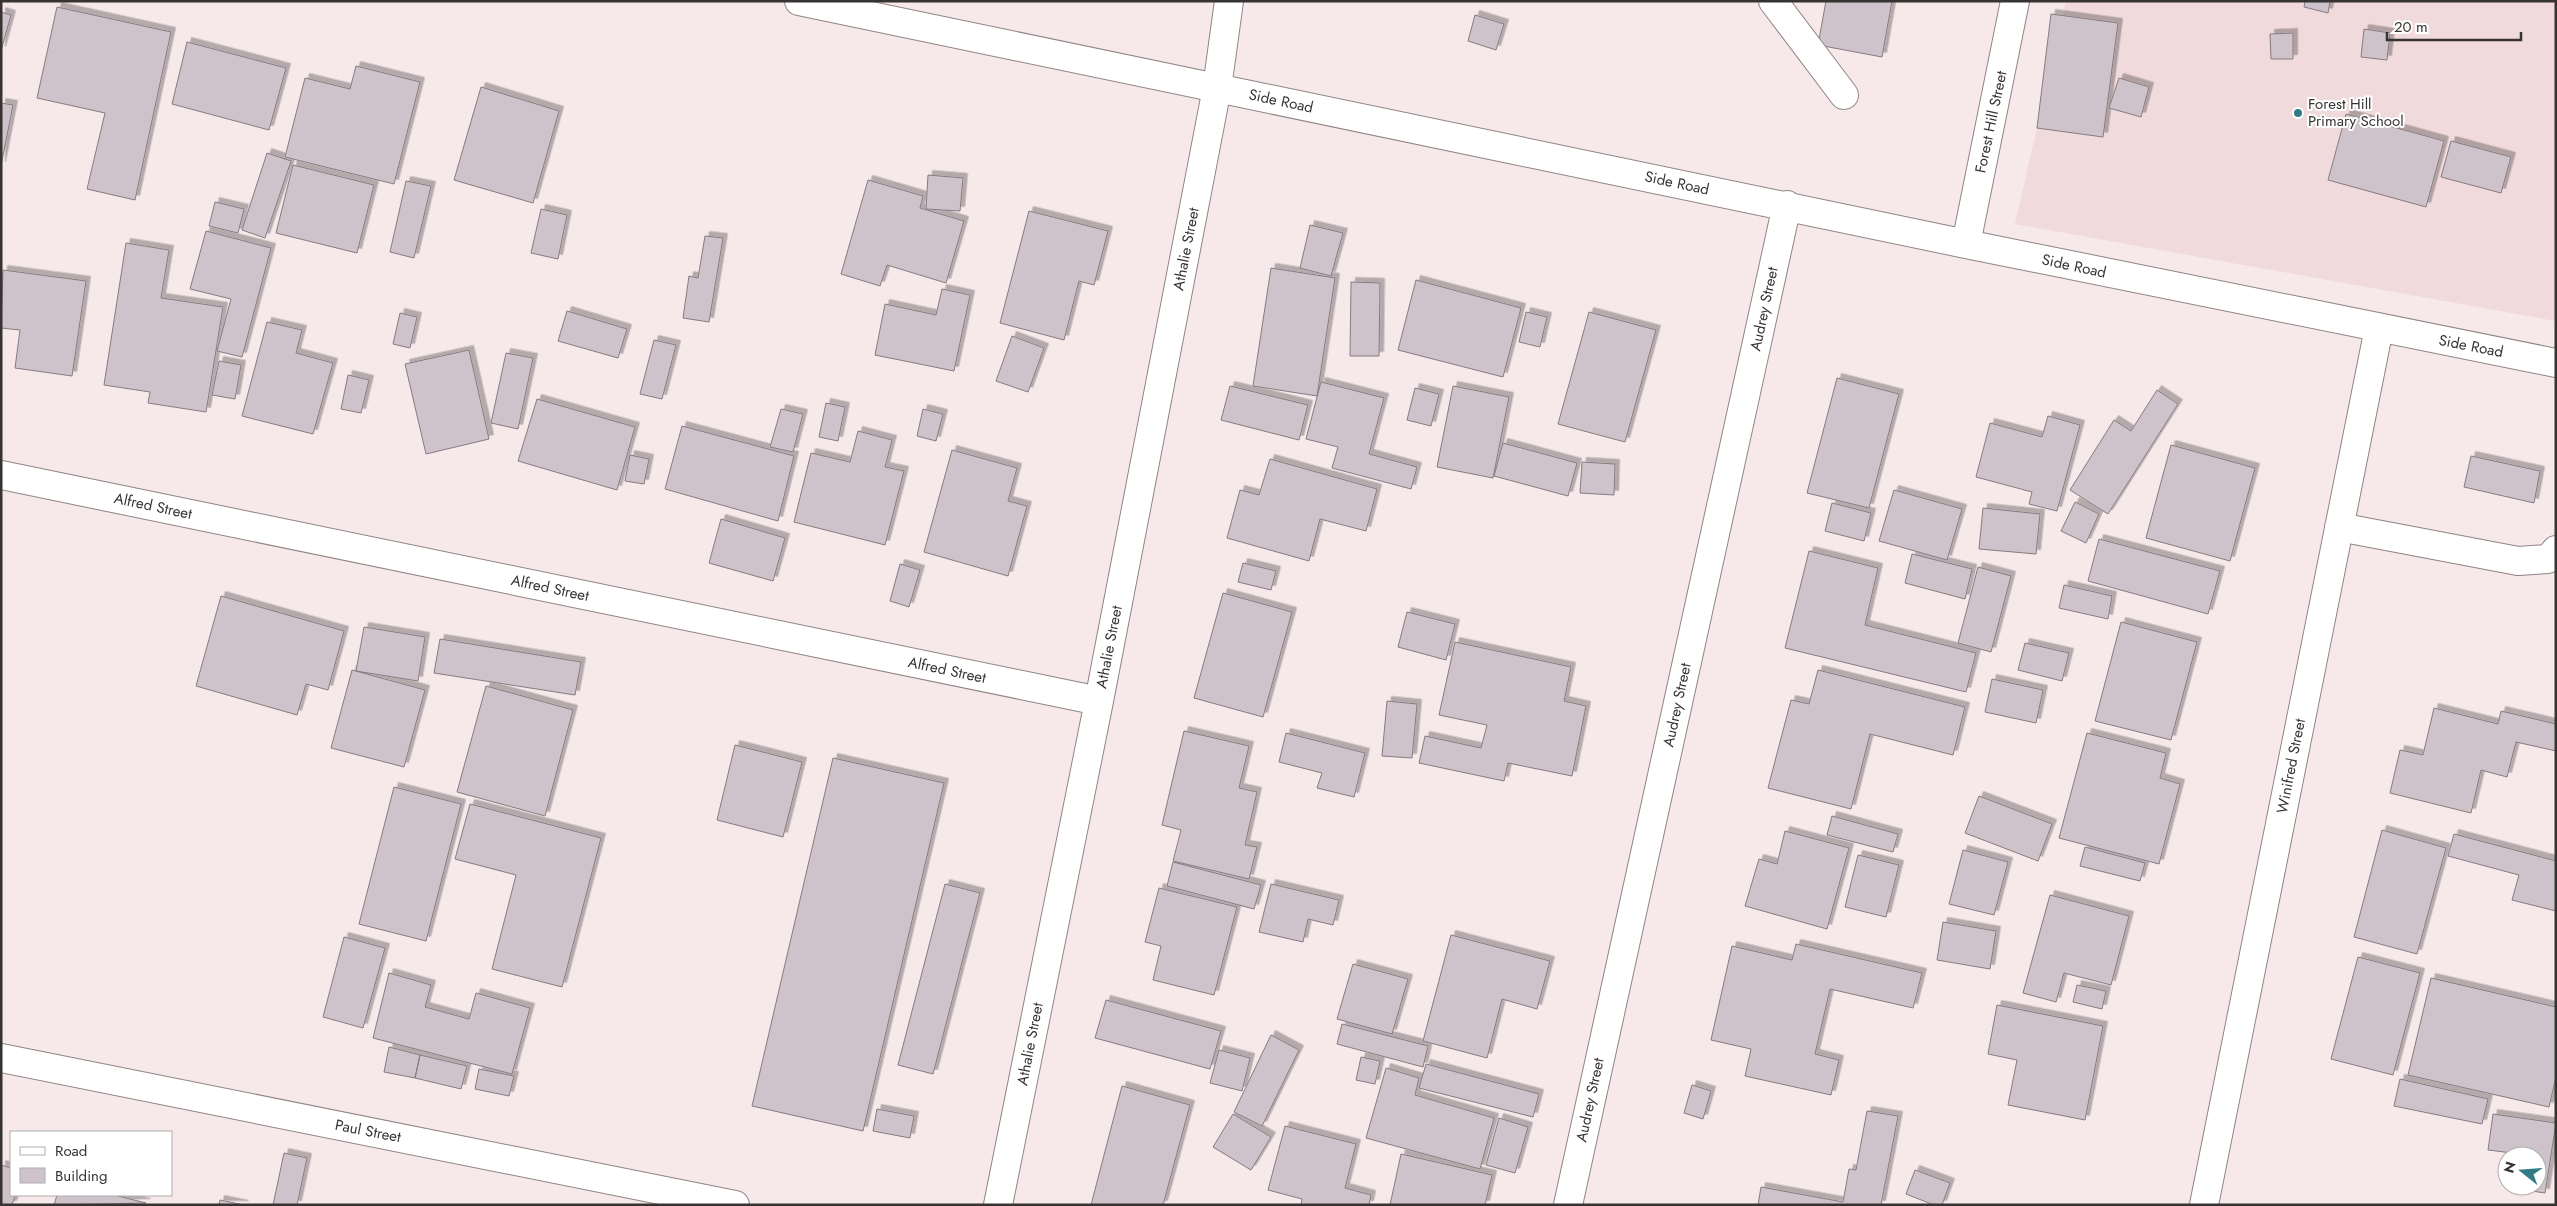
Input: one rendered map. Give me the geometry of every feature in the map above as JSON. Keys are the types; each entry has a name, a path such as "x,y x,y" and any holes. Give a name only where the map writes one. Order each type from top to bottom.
{"street":[{"name":"Side Road","path":"799,1 1787,205 1966,244 2556,363"},
{"name":"Athalie Street","path":"998,1205 1099,701 1217,88 1229,1"},
{"path":"1773,1 1844,95"},
{"name":"Forest Hill Street","path":"1966,244 2015,1"},
{"name":"Audrey Street","path":"1568,1205 1787,205"},
{"name":"Winifred Street","path":"2204,1205 2379,328"},
{"name":"Alfred Street","path":"1,475 1099,701"},
{"path":"2339,527 2518,561 2548,558 2556,550"},
{"name":"Paul Street","path":"1,1058 734,1205"}],"shaded area":[{"name":"Forest Hill Primary School","path":"2066,1 2556,1 2556,321 2015,224"}],"building":[{"path":"1826,1 1892,1 1882,57 1818,45"},
{"path":"2305,1 2330,1 2328,13 2304,7"},
{"path":"57,7 171,32 135,200 87,189 105,113 37,98"},
{"path":"1,12 11,15 1,51"},
{"path":"2051,14 2118,23 2103,137 2037,128"},
{"path":"1475,15 1504,24 1496,50 1468,41"},
{"path":"2364,29 2390,33 2387,60 2361,57"},
{"path":"2293,33 2293,59 2271,59 2270,34"},
{"path":"187,42 286,68 269,130 172,104"},
{"path":"356,66 420,82 394,184 285,157 305,78 350,89"},
{"path":"2119,78 2149,87 2141,117 2109,108"},
{"path":"481,87 559,111 533,203 454,180"},
{"path":"1,103 13,105 1,166"},
{"path":"2346,114 2444,141 2426,207 2328,180"},
{"path":"2451,141 2511,157 2501,193 2441,177"},
{"path":"267,153 291,161 265,238 242,230"},
{"path":"293,165 374,185 357,253 276,233"},
{"path":"928,175 963,178 960,211 926,209"},
{"path":"868,180 923,196 920,208 964,221 946,283 887,265 880,286 841,274"},
{"path":"406,181 431,186 414,258 390,252"},
{"path":"215,202 244,209 238,233 209,226"},
{"path":"541,209 567,215 558,259 531,253"},
{"path":"1029,211 1108,231 1094,285 1079,281 1064,340 1000,323"},
{"path":"1310,225 1343,233 1331,276 1300,268"},
{"path":"206,231 271,248 242,357 217,351 231,299 190,289"},
{"path":"705,236 723,238 709,322 683,318 689,276 698,278"},
{"path":"126,243 169,250 161,298 223,307 206,412 148,403 150,392 104,385"},
{"path":"1271,268 1335,278 1317,396 1253,386"},
{"path":"3,270 86,281 72,376 15,368 20,330 1,328"},
{"path":"1416,280 1521,308 1503,377 1398,350"},
{"path":"1351,282 1380,283 1379,356 1350,356"},
{"path":"942,289 970,295 954,371 875,355 885,304 936,315"},
{"path":"567,311 627,329 618,358 558,341"},
{"path":"1526,312 1547,317 1540,347 1519,342"},
{"path":"1589,312 1656,330 1625,442 1558,424"},
{"path":"400,313 417,317 410,348 393,344"},
{"path":"267,322 302,330 296,353 333,363 313,434 242,416"},
{"path":"1012,336 1044,348 1028,392 996,381"},
{"path":"654,340 676,345 662,399 640,394"},
{"path":"469,350 489,439 426,454 405,364"},
{"path":"506,353 533,358 518,429 491,423"},
{"path":"219,361 241,365 235,399 212,395"},
{"path":"348,375 369,380 361,413 341,409"},
{"path":"1837,378 1899,394 1869,508 1807,493"},
{"path":"1321,382 1384,398 1369,454 1417,467 1411,489 1332,468 1338,447 1306,439"},
{"path":"1230,386 1308,405 1299,440 1221,420"},
{"path":"1453,386 1509,397 1493,478 1437,467"},
{"path":"1415,388 1439,394 1431,426 1407,420"},
{"path":"2157,390 2178,404 2108,514 2070,490 2114,420 2131,431"},
{"path":"537,399 635,427 617,490 518,461"},
{"path":"826,403 845,407 838,441 819,437"},
{"path":"781,409 803,414 793,452 770,447"},
{"path":"923,409 943,414 936,441 917,436"},
{"path":"2048,416 2080,425 2057,511 2029,504 2032,492 1976,477 1990,423 2042,437"},
{"path":"682,426 794,456 778,521 665,489"},
{"path":"858,431 892,440 885,467 904,471 885,545 794,522 811,453 850,462"},
{"path":"1503,443 1577,463 1568,496 1494,476"},
{"path":"2171,445 2255,468 2230,561 2146,538"},
{"path":"952,450 1017,468 1008,501 1027,506 1008,576 924,552"},
{"path":"630,455 649,459 644,484 625,481"},
{"path":"2471,456 2540,471 2534,503 2464,487"},
{"path":"1270,459 1377,489 1366,531 1320,519 1309,561 1227,538 1240,490 1259,495"},
{"path":"1582,462 1615,464 1614,495 1580,493"},
{"path":"1894,490 1962,509 1947,560 1879,541"},
{"path":"2075,502 2099,514 2086,543 2061,531"},
{"path":"1832,503 1871,513 1864,541 1825,531"},
{"path":"1983,508 2040,514 2036,554 1979,549"},
{"path":"721,519 785,538 773,581 709,563"},
{"path":"2099,539 2220,571 2208,614 2088,581"},
{"path":"1809,551 1878,568 1865,625 1976,653 1966,692 1785,648"},
{"path":"1912,554 1972,569 1965,599 1905,583"},
{"path":"1243,563 1276,571 1271,590 1238,582"},
{"path":"900,564 920,570 909,607 890,601"},
{"path":"1978,567 2011,576 1991,652 1958,643"},
{"path":"2064,585 2112,596 2108,619 2059,608"},
{"path":"1223,593 1292,612 1263,717 1194,698"},
{"path":"221,596 344,631 328,690 306,684 297,715 196,686"},
{"path":"1407,612 1455,624 1446,660 1398,647"},
{"path":"2121,622 2197,642 2171,740 2095,721"},
{"path":"364,627 425,637 418,681 356,671"},
{"path":"440,639 581,662 575,695 434,673"},
{"path":"1455,642 1571,667 1564,701 1586,706 1572,776 1508,763 1504,781 1419,763 1425,736 1481,748 1487,725 1439,715"},
{"path":"2025,643 2069,653 2062,681 2018,670"},
{"path":"352,670 425,690 404,767 331,748"},
{"path":"1818,670 1965,707 1953,755 1870,734 1851,809 1768,788 1791,700 1809,704"},
{"path":"1992,679 2043,690 2036,723 1985,712"},
{"path":"486,686 573,710 545,816 457,792"},
{"path":"1387,701 1417,704 1412,758 1382,756"},
{"path":"2434,708 2498,724 2501,711 2556,724 2556,751 2516,742 2507,777 2481,770 2471,813 2390,793 2400,750 2423,755"},
{"path":"1184,731 1249,746 1239,788 1257,792 1245,845 1257,847 1249,879 1173,861 1181,830 1162,825"},
{"path":"1286,733 1365,753 1354,797 1317,788 1322,773 1279,762"},
{"path":"2087,733 2166,753 2160,778 2180,784 2159,864 2059,838"},
{"path":"735,745 802,762 783,837 717,820"},
{"path":"833,758 944,783 863,1131 752,1106"},
{"path":"394,787 461,804 426,941 359,924"},
{"path":"1979,796 2052,824 2038,861 1965,833"},
{"path":"470,804 601,838 562,987 492,969 516,875 455,859"},
{"path":"1832,816 1898,834 1893,852 1827,835"},
{"path":"2382,830 2446,848 2417,954 2354,937"},
{"path":"1785,831 1849,848 1827,929 1745,906 1759,859 1777,864"},
{"path":"2454,834 2556,861 2556,911 2512,900 2519,875 2448,856"},
{"path":"2085,847 2145,863 2140,881 2080,866"},
{"path":"1963,850 2008,862 1994,915 1949,904"},
{"path":"1858,855 1899,865 1886,917 1845,907"},
{"path":"1173,862 1261,885 1254,909 1167,886"},
{"path":"945,884 980,893 933,1074 898,1065"},
{"path":"1271,884 1339,900 1333,925 1308,919 1303,942 1259,932"},
{"path":"1159,888 1237,907 1214,995 1153,980 1161,946 1145,942"},
{"path":"2050,895 2129,916 2111,985 2064,973 2056,1002 2023,993"},
{"path":"1943,922 1996,931 1990,969 1937,960"},
{"path":"1451,935 1550,961 1537,1009 1502,999 1487,1058 1423,1041"},
{"path":"344,937 385,948 363,1028 323,1017"},
{"path":"1796,944 1922,973 1913,1008 1830,989 1815,1054 1839,1060 1831,1095 1745,1076 1751,1049 1711,1040 1732,946 1792,960"},
{"path":"2358,957 2420,973 2393,1075 2331,1059"},
{"path":"1353,964 1408,979 1392,1034 1337,1019"},
{"path":"389,973 431,985 425,1007 469,1019 476,993 530,1008 512,1074 373,1038"},
{"path":"2431,978 2556,1007 2556,1077 2549,1107 2408,1075"},
{"path":"2077,985 2106,991 2102,1009 2073,1002"},
{"path":"1106,1000 1221,1031 1210,1069 1095,1038"},
{"path":"1997,1005 2103,1026 2085,1120 2008,1105 2017,1060 1988,1054"},
{"path":"1342,1024 1428,1046 1423,1067 1337,1044"},
{"path":"1271,1035 1299,1050 1262,1126 1234,1112"},
{"path":"389,1047 420,1055 415,1078 384,1072"},
{"path":"1219,1050 1250,1058 1242,1091 1210,1083"},
{"path":"420,1055 467,1066 461,1089 415,1078"},
{"path":"1361,1057 1380,1061 1375,1084 1356,1080"},
{"path":"1426,1064 1539,1094 1533,1117 1419,1088"},
{"path":"1386,1068 1419,1078 1415,1095 1494,1118 1480,1169 1366,1138"},
{"path":"479,1069 514,1076 509,1096 475,1089"},
{"path":"2400,1079 2488,1099 2482,1124 2394,1106"},
{"path":"1692,1085 1711,1091 1703,1119 1684,1113"},
{"path":"1122,1086 1190,1105 1163,1205 1091,1205"},
{"path":"877,1109 914,1116 910,1138 873,1131"},
{"path":"1867,1111 1898,1116 1881,1205 1758,1205 1761,1187 1843,1202 1849,1169 1856,1170"},
{"path":"1233,1114 1271,1137 1251,1170 1213,1147"},
{"path":"2493,1114 2556,1123 2547,1180 2547,1146 2497,1146 2497,1151 2488,1150"},
{"path":"1499,1118 1528,1127 1515,1173 1486,1165"},
{"path":"1285,1126 1356,1144 1345,1188 1371,1195 1369,1205 1301,1205 1302,1199 1268,1190"},
{"path":"284,1153 307,1158 297,1205 273,1205"},
{"path":"1401,1154 1492,1175 1485,1205 1390,1205"},
{"path":"1,1165 10,1168 10,1196 15,1196 12,1205 1,1205"},
{"path":"1915,1170 1950,1183 1942,1205 1934,1205 1906,1194"},
{"path":"57,1196 118,1196 146,1203 54,1205"},
{"path":"220,1200 244,1205 219,1205"}],"place":[{"name":"Forest Hill Primary School","path":"2298,113"}]}
